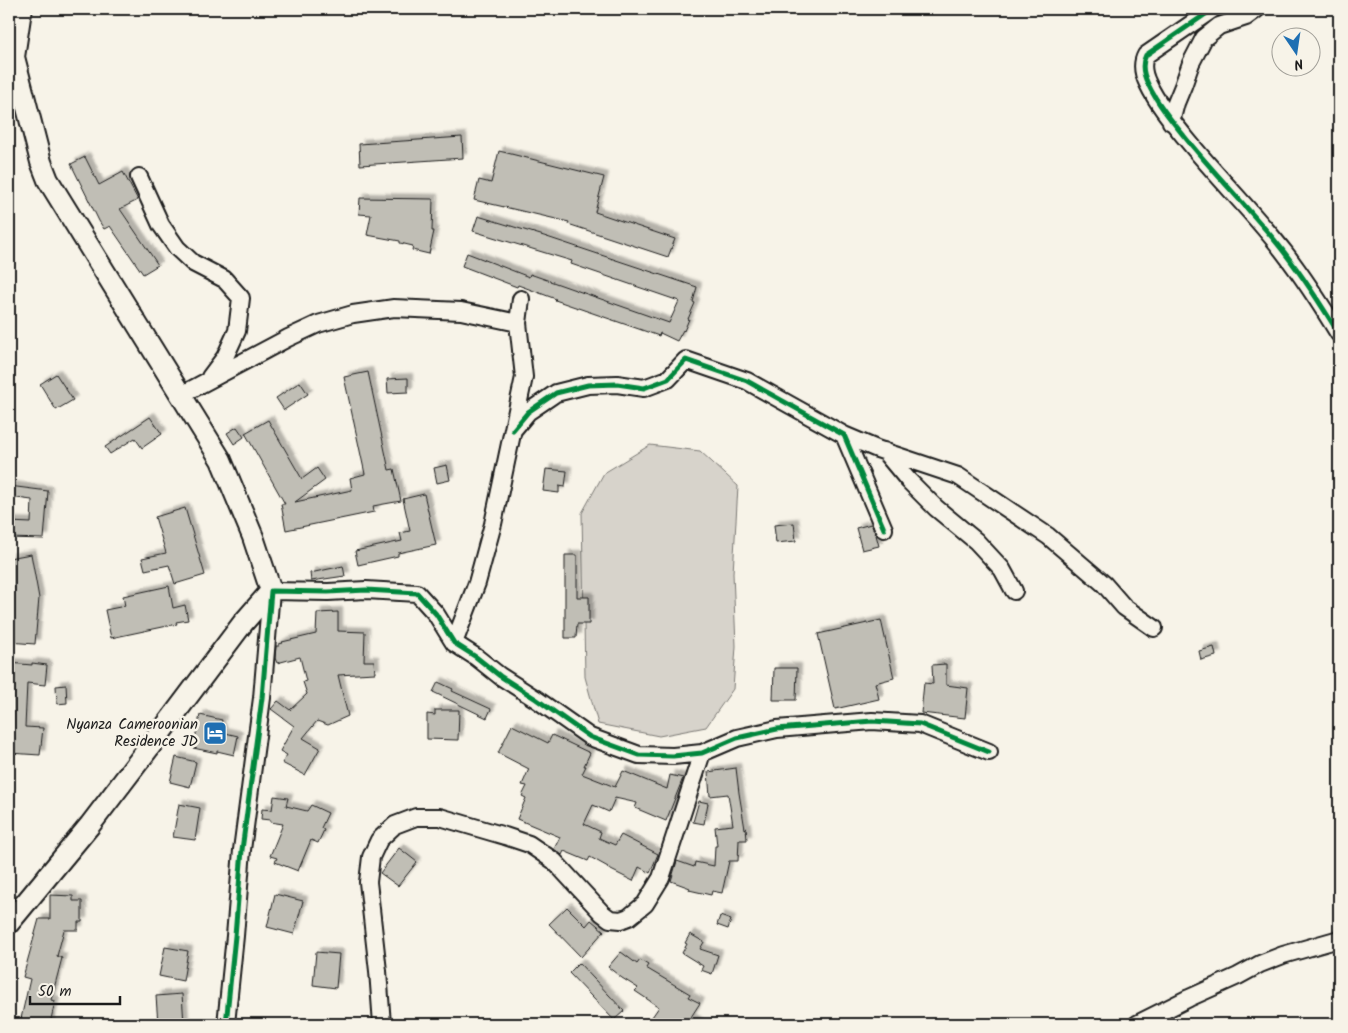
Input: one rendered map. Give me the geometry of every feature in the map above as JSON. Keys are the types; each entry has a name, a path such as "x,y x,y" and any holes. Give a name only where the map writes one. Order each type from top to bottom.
{"main road":[{"path":"9,923 90,825 243,623 271,591 253,537 221,460 48,180 40,162 14,58 22,9"}],"street":[{"path":"1213,9 1146,55 1143,60 1143,68 1147,82 1171,122 1284,252 1339,334"},
{"path":"1171,122 1191,63 1204,38 1219,26 1246,17 1257,9"},
{"path":"9,82 14,58"},
{"path":"139,177 161,225 177,248 193,263 224,280 241,298 237,331 225,358 208,380"},
{"path":"454,643 477,583 493,524 524,377 518,323 521,299"},
{"path":"180,395 288,338 318,324 353,314 394,308 442,310 518,323"},
{"path":"513,430 528,412 556,393 588,385 617,384 644,388 668,379 686,360 747,381 844,435 958,476 1048,536 1104,584 1124,607 1154,628"},
{"path":"844,435 884,530"},
{"path":"883,450 909,481 936,508 976,541 1002,569 1014,592"},
{"path":"226,1024 242,850 262,698 271,591 328,592 366,590 418,593 436,614 454,643 590,737 639,755 673,756 702,753 737,738 777,729 872,722 920,724 989,752"},
{"path":"382,1024 368,882 371,857 379,840 395,825 416,817 440,817 529,844 554,861 610,920 621,920 629,917 645,904 661,878 702,753"},
{"path":"1137,1024 1260,964 1283,955 1339,939"}],"shaded area":[{"path":"650,445 700,451 738,486 733,573 736,646 733,689 706,727 659,736 598,724 585,677 582,513 604,473"}],"building":[{"path":"462,137 463,158 360,165 359,144"},
{"path":"499,151 604,177 595,212 675,239 668,257 568,224 569,222 474,200 479,180 491,183"},
{"path":"85,157 99,185 123,172 138,200 120,209 158,265 143,274 110,226 104,229 99,221 71,164"},
{"path":"360,198 433,199 432,231 434,231 429,254 412,250 413,246 400,243 400,241 367,235 371,215 359,214"},
{"path":"478,216 697,287 693,302 695,303 684,331 677,341 660,333 659,336 462,266 467,253 529,277 530,274 669,323 679,301 571,264 572,261 473,231"},
{"path":"368,372 389,470 394,469 401,501 373,506 374,512 286,530 281,504 285,504 245,433 268,420 302,479 317,468 325,480 295,502 352,490 350,478 365,474 344,377"},
{"path":"56,374 73,400 56,410 40,384"},
{"path":"408,378 408,392 388,393 387,379"},
{"path":"300,382 308,394 284,410 276,398"},
{"path":"150,417 162,434 142,448 135,438 110,454 105,447"},
{"path":"237,427 244,437 234,444 227,433"},
{"path":"447,465 450,480 437,483 434,468"},
{"path":"546,469 567,471 565,487 559,486 559,493 543,491"},
{"path":"9,486 48,491 44,539 9,538 9,522 31,523 32,500 9,497"},
{"path":"424,494 436,545 398,553 398,556 358,565 355,551 402,541 400,533 410,531 403,499"},
{"path":"185,508 205,575 175,584 169,565 145,570 142,558 166,553 155,517"},
{"path":"794,523 796,541 776,543 774,525"},
{"path":"871,524 879,546 862,550 856,528"},
{"path":"31,554 39,598 35,644 9,642 9,558"},
{"path":"565,555 577,555 577,597 589,597 589,624 577,624 576,638 565,638"},
{"path":"343,566 345,576 311,581 310,573"},
{"path":"169,586 173,608 185,605 188,620 111,638 105,610 125,606 123,596"},
{"path":"338,612 338,631 365,632 364,661 374,661 375,673 338,675 348,716 328,725 317,721 303,738 320,748 305,775 282,763 287,755 280,751 294,726 271,709 278,701 290,710 307,694 303,682 306,681 300,657 277,663 275,658 276,646 279,646 282,642 316,634 317,613"},
{"path":"881,620 894,678 875,683 879,699 835,709 818,634"},
{"path":"1214,647 1216,656 1201,660 1199,651"},
{"path":"9,663 47,665 45,685 27,683 25,727 43,728 40,755 9,753"},
{"path":"946,664 946,685 968,688 965,718 921,713 924,683 933,684 932,665"},
{"path":"774,668 797,668 796,700 773,700"},
{"path":"438,682 453,689 452,691 491,709 487,718 433,692"},
{"path":"66,685 67,703 57,704 56,686"},
{"path":"435,710 459,710 458,740 427,739 427,714 435,715"},
{"path":"200,715 222,720 221,732 238,736 234,755 193,748"},
{"path":"512,725 548,743 552,735 590,753 582,774 615,787 623,771 667,789 670,775 683,778 666,821 635,808 637,803 615,798 609,812 593,805 584,824 601,832 599,838 615,845 621,835 658,854 650,873 639,867 633,881 590,857 588,861 564,851 562,855 554,849 560,837 517,819 526,798 522,796 527,786 522,785 529,769 498,753"},
{"path":"176,757 196,762 190,787 170,782"},
{"path":"736,768 747,840 739,840 738,861 729,861 722,893 712,891 711,895 689,890 690,888 671,881 677,861 694,867 695,862 714,866 715,846 717,846 715,827 733,825 728,794 710,796 708,772"},
{"path":"274,796 288,798 286,806 307,811 311,805 328,813 321,828 324,830 318,843 311,840 298,871 275,862 277,858 270,856 283,824 261,819 262,809 272,810"},
{"path":"699,801 708,803 704,824 693,822"},
{"path":"179,804 200,808 195,840 173,837"},
{"path":"399,848 417,862 398,886 380,873"},
{"path":"275,894 303,901 294,934 267,927"},
{"path":"50,895 73,896 73,901 82,901 82,922 78,922 78,930 64,930 57,956 62,958 51,1000 55,1001 50,1024 20,1023 30,979 23,977 39,919 50,919"},
{"path":"567,907 586,926 591,920 604,931 581,957 549,924"},
{"path":"720,916 731,920 728,929 717,925"},
{"path":"690,934 704,942 700,949 718,955 712,974 701,970 703,966 682,953"},
{"path":"165,947 188,951 183,981 159,976"},
{"path":"316,952 339,954 336,988 313,985"},
{"path":"621,952 637,964 640,960 648,965 646,968 690,994 688,997 700,1003 691,1017 699,1024 664,1024 652,1017 659,1007 635,991 638,988 608,967"},
{"path":"579,963 624,1011 614,1020 569,973"},
{"path":"182,994 184,1024 158,1024 156,996"}],"cycle path":[{"path":"1213,9 1146,55 1143,65 1146,80 1160,105 1179,130 1284,252 1313,292 1339,334"},
{"path":"513,430 528,412 556,393 588,385 617,384 644,388 668,379 686,360 747,381 844,435 884,529"},
{"path":"226,1024 242,850 262,698 271,591 328,592 366,590 417,593 436,614 454,643 590,737 639,755 673,756 702,753 737,738 777,729 872,721 920,724 989,752"}],"place":[{"name":"Nyanza Cameroonian Residence JD","path":"215,733"}]}
